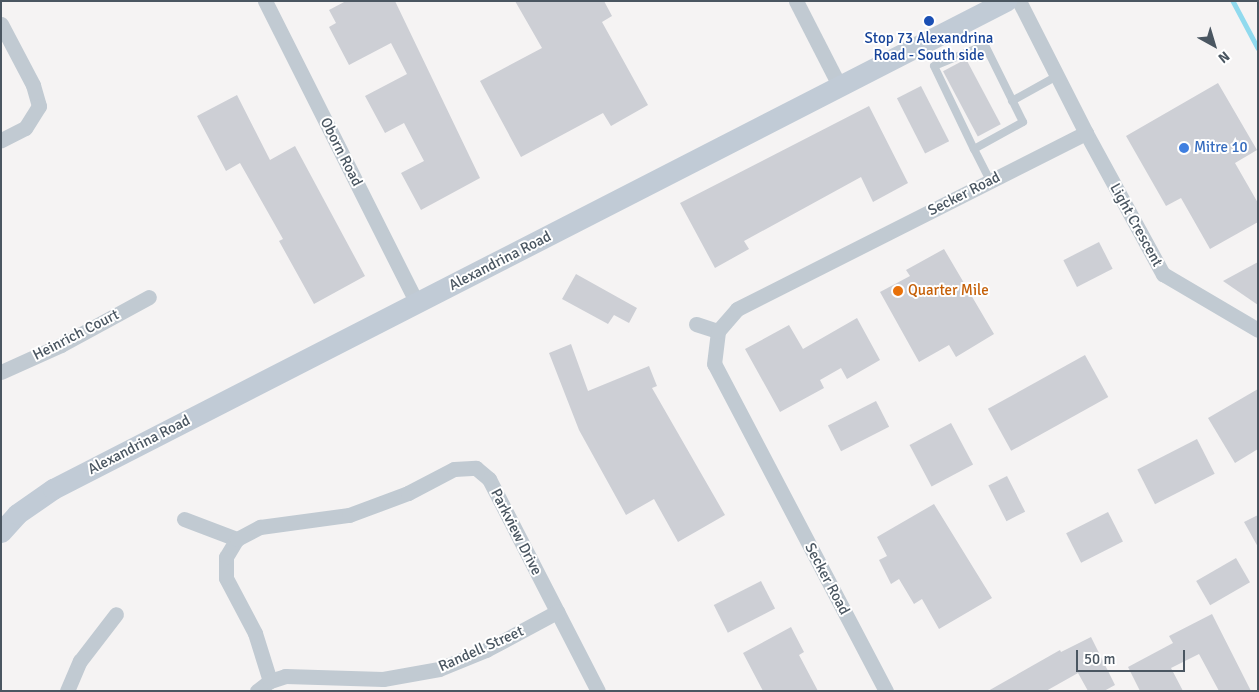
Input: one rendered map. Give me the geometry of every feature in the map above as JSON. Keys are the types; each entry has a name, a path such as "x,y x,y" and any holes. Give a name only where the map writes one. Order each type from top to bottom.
{"main road":[{"name":"Alexandrina Road","path":"1,532 17,514 53,489 1006,1"}],"street":[{"name":"Oborn Road","path":"265,1 417,303"},
{"path":"796,1 840,87"},
{"path":"1019,1 1086,133"},
{"path":"1,24 34,85 39,106 25,128 1,140"},
{"name":"Secker Road","path":"886,691 714,364 718,331 737,309 1086,133"},
{"name":"Light Crescent","path":"1086,133 1163,274 1258,330"},
{"name":"Heinrich Court","path":"1,372 61,345 149,297"},
{"path":"696,324 718,331"},
{"name":"Parkview Drive","path":"238,538 260,527 349,515 408,493 454,470 476,468 490,479 598,691"},
{"path":"184,519 238,538 226,557 226,578 255,633 270,681"},
{"name":"Randell Street","path":"257,691 270,681 305,676 383,680 439,669 486,650 557,612"},
{"path":"67,691 80,661 116,614"}],"lane":[{"path":"974,149 1022,122 985,45 934,66 974,149 990,181"},
{"path":"1012,101 1057,76"}],"building":[{"path":"346,1 395,1 480,178 421,210 401,173 424,161 404,123 385,133 365,96 407,74 391,43 349,65 329,27 336,23 329,10"},
{"path":"515,1 604,1 612,16 602,22 648,105 611,126 603,113 521,157 480,81 542,48"},
{"path":"966,59 1001,124 978,137 943,71"},
{"path":"1218,83 1257,150 1235,163 1258,203 1258,222 1210,249 1181,198 1166,206 1126,136"},
{"path":"921,86 949,141 925,154 897,98"},
{"path":"237,95 270,160 295,146 365,276 314,304 279,241 283,239 240,163 226,171 197,116"},
{"path":"869,106 908,183 873,202 861,177 744,241 749,249 715,268 680,203"},
{"path":"1099,242 1113,269 1077,287 1063,260"},
{"path":"944,249 994,334 956,357 949,345 919,362 880,292 910,276 906,270"},
{"path":"1258,262 1258,305 1223,281"},
{"path":"576,274 637,308 629,323 614,315 608,324 562,299"},
{"path":"857,318 880,360 847,379 841,368 820,380 824,388 780,412 745,349 789,325 803,349"},
{"path":"571,344 588,391 649,366 657,386 652,388 725,515 678,542 654,499 626,515 579,430 549,353"},
{"path":"1085,355 1108,397 1011,451 988,409"},
{"path":"1258,389 1258,449 1235,463 1208,418"},
{"path":"876,401 889,427 841,451 828,426"},
{"path":"951,423 973,464 932,487 910,445"},
{"path":"1197,439 1215,474 1155,504 1137,469"},
{"path":"1007,476 1025,512 1006,521 988,486"},
{"path":"934,504 992,598 939,629 922,599 914,604 899,579 891,584 879,560 887,556 877,537"},
{"path":"1108,512 1123,541 1081,563 1066,533"},
{"path":"1258,515 1258,547 1244,522"},
{"path":"1236,558 1250,582 1210,605 1196,581"},
{"path":"761,581 775,609 728,633 714,605"},
{"path":"1212,614 1251,691 1219,691 1199,654 1171,668 1183,691 1140,691 1128,667 1173,643 1169,636"},
{"path":"791,627 804,652 799,655 818,691 763,691 743,653"},
{"path":"1091,637 1115,685 1104,691 1088,691 1078,673 1046,691 988,691 1060,650 1061,652"}],"waterway":[{"path":"1233,1 1258,48"}],"place":[{"name":"Stop 73 Alexandrina Road - South side","path":"929,21"},
{"name":"Mitre 10","path":"1184,148"},
{"name":"Quarter Mile","path":"898,291"}]}
